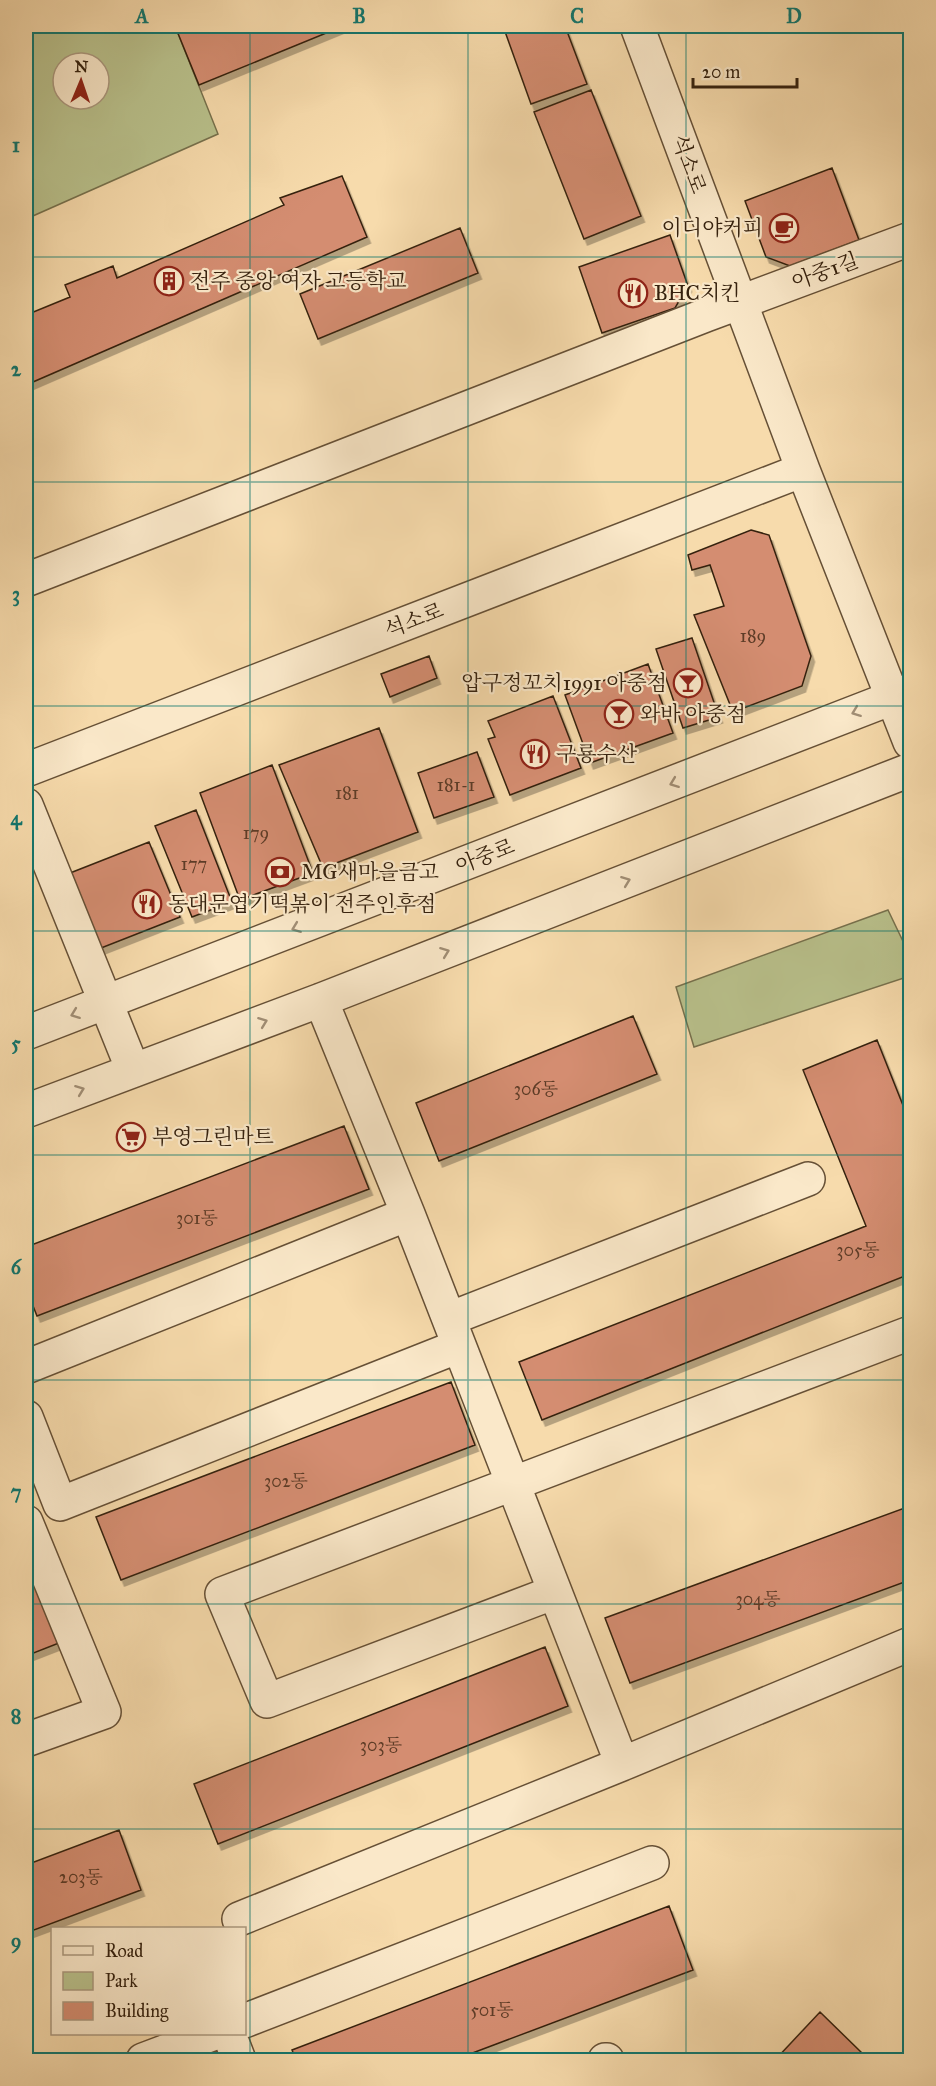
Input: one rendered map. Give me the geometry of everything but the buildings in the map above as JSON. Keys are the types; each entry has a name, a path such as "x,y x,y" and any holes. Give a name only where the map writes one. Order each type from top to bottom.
{"street":[{"name":"석소로","path":"637,26 803,470 901,694 910,742"},
{"name":"아중1길","path":"739,302 910,239"},
{"path":"26,580 739,302"},
{"name":"석소로","path":"26,770 803,470"},
{"name":"아중로","path":"26,1033 901,694"},
{"path":"26,1111 321,1000 910,770"},
{"path":"26,805 133,1070"},
{"path":"321,1000 408,1214 622,1764"},
{"path":"26,1417 60,1504 808,1179"},
{"path":"26,1367 408,1214"},
{"path":"555,1592 267,1701 222,1594 910,1333"},
{"path":"26,1522 104,1712 26,1740"},
{"path":"239,1918 622,1764 910,1644"},
{"path":"246,2020 652,1863"},
{"path":"142,2061 209,2035"},
{"path":"229,2035 238,2061"}],"green space":[{"path":"26,26 175,26 218,134 26,219"},
{"path":"888,910 910,956 910,976 694,1047 676,987"}],"place":[{"name":"이디야커피","path":"784,228"},
{"name":"전주 중앙 여자 고등학교","path":"169,281"},
{"name":"BHC치킨","path":"633,293"},
{"name":"압구정꼬치1991 아중점","path":"688,683"},
{"name":"와바 아중점","path":"619,714"},
{"name":"구룡수산","path":"535,754"},
{"name":"MG새마을금고","path":"280,872"},
{"name":"동대문엽기떡볶이 전주인후점","path":"147,904"},
{"name":"부영그린마트","path":"131,1137"}]}
